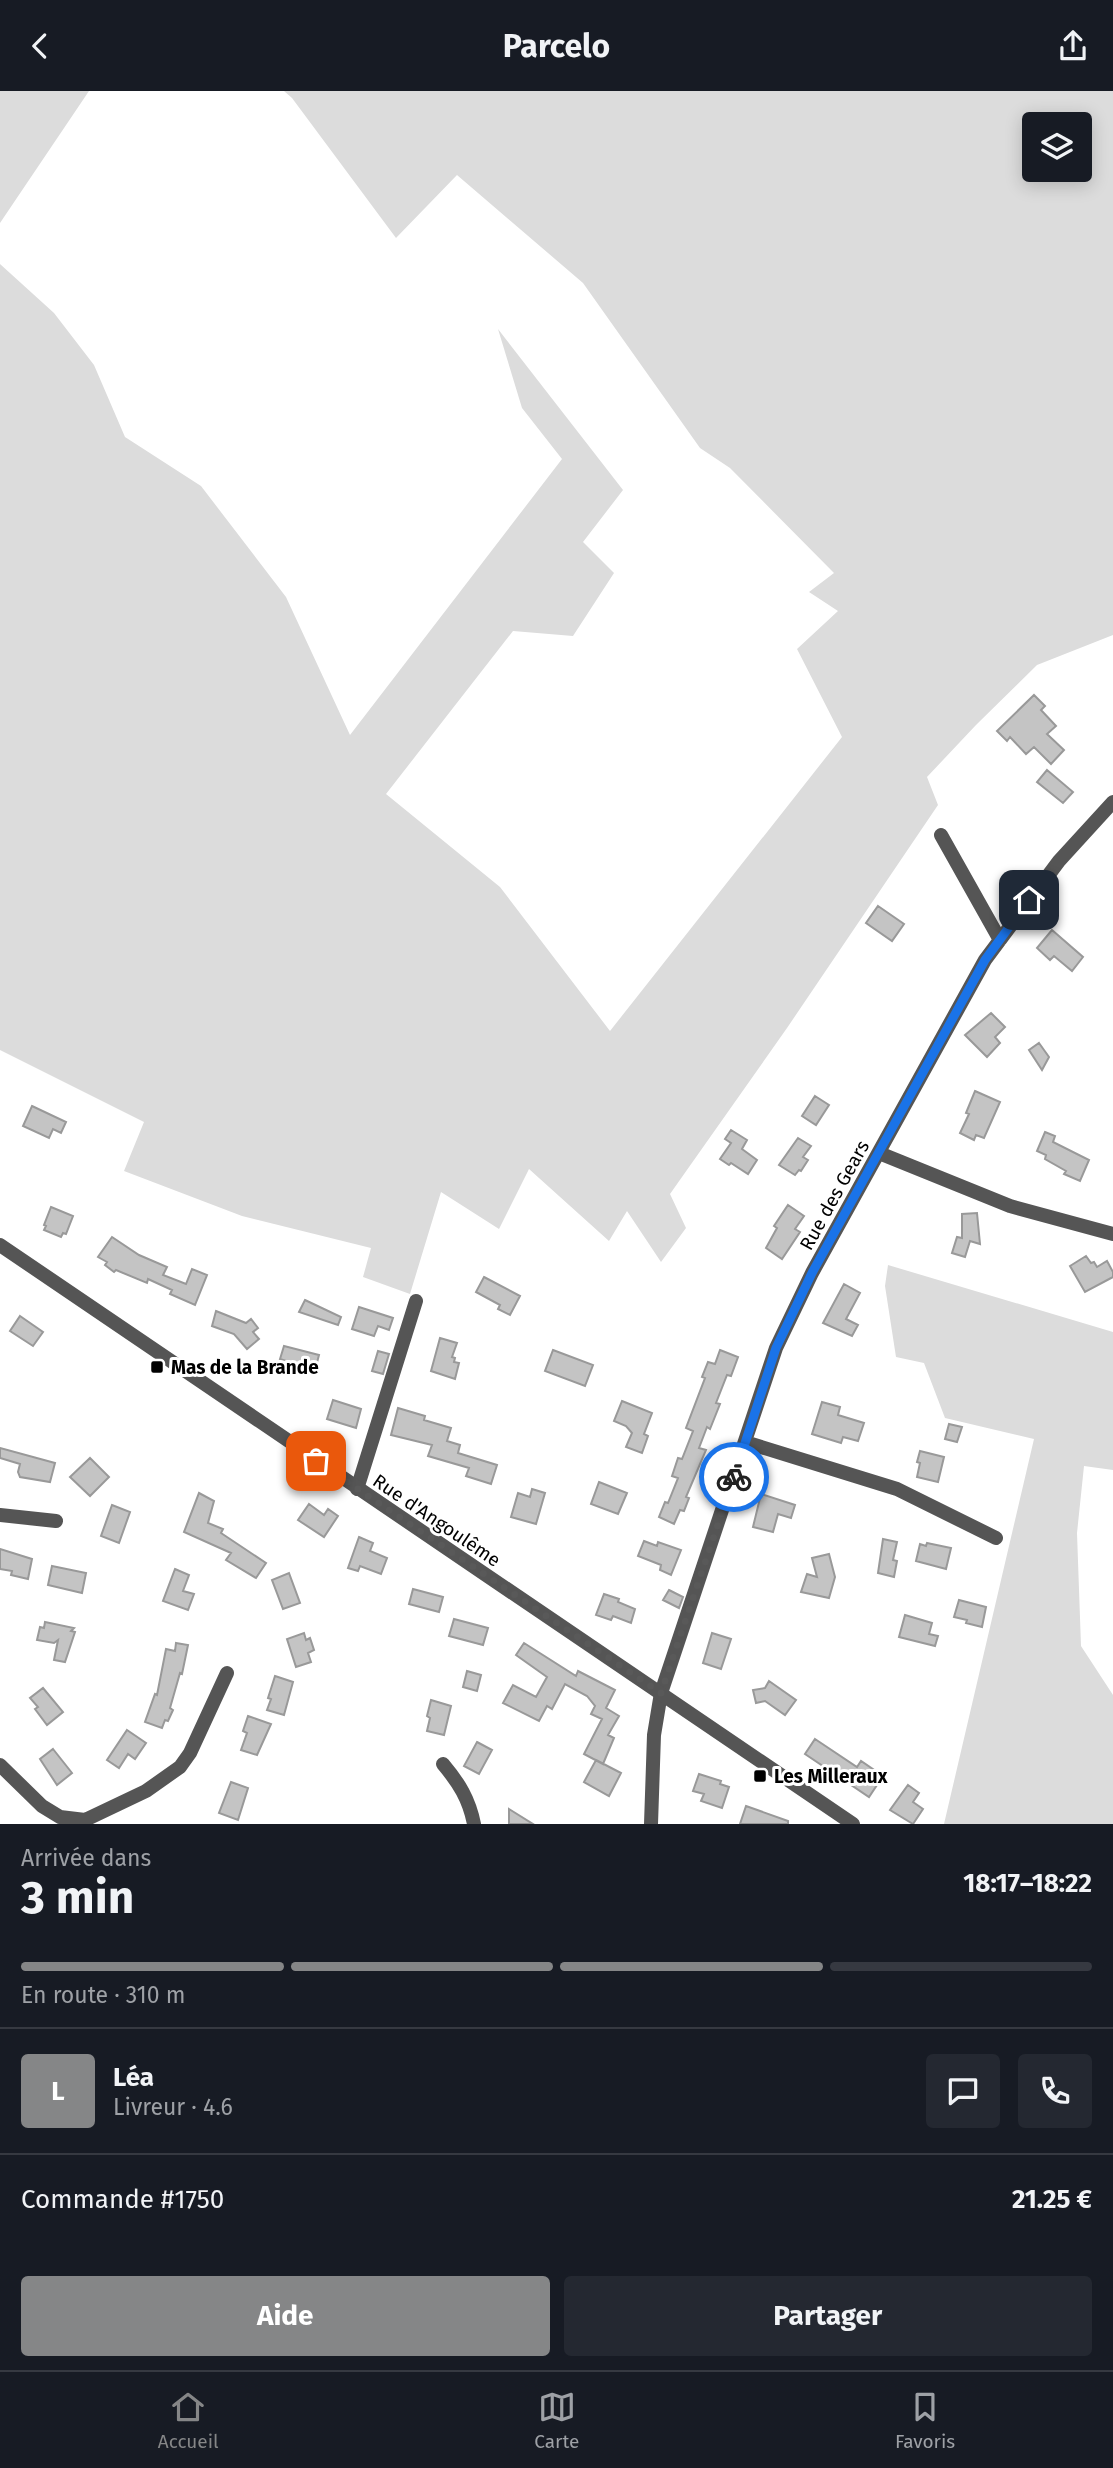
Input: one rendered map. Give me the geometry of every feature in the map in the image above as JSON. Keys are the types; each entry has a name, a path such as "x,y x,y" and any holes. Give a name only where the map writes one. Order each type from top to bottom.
{"street":[{"name":"Rue des Gears","path":"651,1824 654,1735 661,1693 776,1348 812,1273 985,960 1059,861 1113,802"},
{"path":"941,835 1000,940"},
{"path":"879,1153 1010,1206 1113,1234"},
{"name":"Rue d'Angoulême","path":"0,1245 853,1824"},
{"path":"357,1489 416,1301"},
{"path":"746,1442 898,1489 996,1538"},
{"path":"0,1515 56,1521"},
{"path":"0,1765 42,1806 60,1817 85,1820 146,1791 180,1767 190,1753 227,1673"},
{"path":"443,1764 459,1782 470,1805 474,1824"}],"shaded area":[{"path":"0,91 89,91 0,223"},
{"path":"284,91 1113,91 1113,635 1037,665 927,777 938,805 787,1028 670,1194 686,1228 661,1262 627,1211 609,1241 529,1169 499,1229 441,1192 410,1294 363,1277 371,1248 242,1216 124,1171 144,1122 0,1050 0,264 54,313 94,365 125,437 201,486 286,597 350,735 562,459 522,408 498,329 623,490 583,542 614,573 573,636 513,631 386,794 500,887 610,1031 842,737 797,649 838,611 809,592 834,573 730,468 700,448 583,283 457,175 396,238 292,98"},
{"path":"888,1265 1113,1332 1113,1470 1084,1466 1077,1533 1081,1646 1113,1695 1113,1824 944,1824 1034,1439 945,1418 924,1363 896,1357 885,1286"}],"building":[{"path":"1034,695 1045,706 1041,710 1056,726 1047,734 1064,750 1051,764 1034,747 1026,754 1010,737 1007,741 997,731"},
{"path":"1047,770 1073,792 1063,803 1037,782"},
{"path":"878,906 904,924 892,941 866,923"},
{"path":"1052,930 1083,957 1072,971 1054,956 1050,960 1037,948"},
{"path":"991,1013 1005,1027 995,1037 1000,1043 987,1057 965,1035"},
{"path":"1039,1043 1049,1057 1042,1070 1029,1050"},
{"path":"975,1091 1000,1102 984,1138 976,1135 974,1140 960,1133"},
{"path":"815,1096 829,1105 816,1125 802,1116"},
{"path":"32,1106 66,1122 61,1133 53,1129 49,1138 23,1126"},
{"path":"731,1130 747,1140 742,1149 757,1160 748,1174 720,1159 731,1143 725,1139"},
{"path":"1045,1132 1055,1136 1053,1142 1089,1160 1080,1181 1064,1174 1066,1171 1037,1151"},
{"path":"798,1138 811,1146 803,1157 808,1160 795,1175 779,1165"},
{"path":"788,1205 804,1216 795,1229 800,1232 782,1259 766,1248 777,1228 774,1226"},
{"path":"51,1207 73,1216 66,1234 63,1233 61,1237 44,1230"},
{"path":"977,1213 980,1244 970,1241 965,1257 952,1253 957,1237 962,1238 962,1214"},
{"path":"112,1237 139,1255 167,1267 163,1275 186,1284 192,1269 207,1275 195,1305 170,1294 172,1290 148,1279 147,1283 116,1270 114,1272 105,1265 107,1262 98,1257"},
{"path":"1086,1256 1097,1267 1107,1261 1113,1277 1085,1292 1070,1266"},
{"path":"484,1277 520,1296 510,1315 498,1309 500,1305 476,1292"},
{"path":"844,1284 860,1293 846,1319 858,1325 852,1336 823,1323"},
{"path":"305,1300 341,1317 338,1325 299,1312"},
{"path":"359,1307 393,1318 389,1330 378,1326 374,1336 352,1329"},
{"path":"216,1311 246,1323 251,1319 258,1328 253,1332 259,1339 247,1349 234,1334 212,1326"},
{"path":"20,1316 43,1332 33,1346 10,1331"},
{"path":"440,1338 457,1343 452,1357 455,1358 454,1362 459,1363 455,1379 431,1371"},
{"path":"284,1346 319,1355 314,1374 294,1368 295,1364 280,1359"},
{"path":"553,1350 593,1365 585,1386 545,1371"},
{"path":"720,1350 738,1357 731,1376 727,1375 716,1403 720,1404 699,1448 706,1450 686,1497 689,1498 684,1511 680,1510 674,1524 659,1517 678,1478 672,1476 678,1458 682,1459 693,1431 686,1428 705,1378 702,1377 708,1362 715,1364"},
{"path":"378,1351 389,1354 383,1374 372,1371"},
{"path":"333,1400 361,1409 356,1428 327,1419"},
{"path":"622,1401 652,1413 644,1434 648,1436 642,1453 626,1447 632,1433 626,1426 614,1421"},
{"path":"822,1402 840,1407 838,1415 864,1423 858,1441 843,1437 841,1443 812,1434"},
{"path":"398,1408 451,1428 447,1441 460,1445 458,1453 497,1465 491,1484 466,1476 469,1468 428,1456 432,1445 391,1435"},
{"path":"949,1424 962,1427 957,1442 945,1439"},
{"path":"0,1448 55,1463 50,1482 20,1477 20,1464 0,1458"},
{"path":"920,1451 944,1457 938,1482 917,1477"},
{"path":"90,1458 109,1477 90,1496 70,1477"},
{"path":"599,1482 627,1493 618,1514 591,1504"},
{"path":"532,1489 545,1493 536,1524 511,1517 518,1493 530,1497"},
{"path":"199,1493 214,1501 208,1523 223,1529 221,1533 266,1563 256,1578 226,1560 231,1553 184,1532"},
{"path":"761,1494 795,1505 791,1518 778,1514 773,1532 753,1527"},
{"path":"309,1504 324,1515 328,1509 338,1516 324,1537 298,1520"},
{"path":"112,1505 130,1512 119,1543 101,1536"},
{"path":"359,1537 373,1543 370,1551 387,1558 381,1574 360,1566 358,1571 348,1568"},
{"path":"883,1539 897,1542 893,1560 897,1561 894,1577 878,1573"},
{"path":"644,1541 657,1546 658,1542 681,1550 671,1575 660,1570 661,1565 638,1556"},
{"path":"927,1543 951,1548 946,1569 916,1561 920,1544 926,1546"},
{"path":"0,1549 32,1559 28,1579 11,1575 12,1571 0,1569"},
{"path":"829,1554 835,1577 829,1598 801,1592 807,1574 817,1577 812,1558"},
{"path":"52,1566 86,1573 82,1593 48,1585"},
{"path":"175,1569 189,1575 183,1591 194,1594 188,1610 163,1601"},
{"path":"289,1573 300,1603 283,1609 272,1580"},
{"path":"413,1589 443,1597 439,1612 409,1604"},
{"path":"669,1590 683,1597 679,1608 663,1600"},
{"path":"604,1594 635,1609 631,1623 613,1616 611,1620 596,1615"},
{"path":"959,1600 986,1607 982,1627 954,1617"},
{"path":"905,1615 932,1623 929,1634 938,1636 935,1646 899,1637"},
{"path":"454,1619 488,1628 483,1645 449,1636"},
{"path":"45,1622 74,1628 71,1631 75,1632 65,1662 54,1660 58,1640 54,1643 37,1640 40,1627 44,1628"},
{"path":"304,1633 306,1640 310,1638 314,1650 308,1653 311,1662 296,1667 287,1639"},
{"path":"712,1633 731,1639 721,1669 703,1663"},
{"path":"176,1643 188,1645 182,1674 180,1673 170,1708 173,1710 162,1728 145,1722 155,1694 157,1695 166,1649 175,1651"},
{"path":"524,1643 576,1676 578,1671 615,1690 606,1708 619,1716 608,1735 614,1738 603,1764 584,1754 602,1719 591,1714 595,1706 587,1696 565,1684 552,1709 547,1706 539,1721 503,1703 513,1685 536,1697 547,1677 516,1655"},
{"path":"467,1671 481,1675 477,1691 463,1687"},
{"path":"275,1676 293,1682 284,1715 267,1710"},
{"path":"769,1681 796,1700 785,1715 765,1701 756,1703 753,1690 765,1688"},
{"path":"43,1688 63,1712 47,1725 30,1698"},
{"path":"431,1700 451,1706 444,1735 427,1731"},
{"path":"248,1716 271,1724 257,1755 241,1750 247,1733 243,1731"},
{"path":"127,1730 146,1743 135,1759 128,1754 119,1768 107,1760"},
{"path":"815,1739 857,1767 861,1761 883,1776 869,1797 805,1754"},
{"path":"477,1742 492,1750 479,1774 464,1766"},
{"path":"53,1749 72,1773 57,1785 40,1759"},
{"path":"596,1760 621,1773 609,1796 584,1782"},
{"path":"699,1774 721,1781 720,1784 729,1787 722,1808 701,1801 704,1794 693,1791"},
{"path":"231,1782 248,1788 238,1820 219,1813"},
{"path":"908,1785 919,1793 913,1802 923,1809 913,1824 890,1810"},
{"path":"746,1806 788,1821 788,1824 740,1824"},
{"path":"509,1809 533,1824 509,1824"}],"way so far":[{"path":"316,1461 661,1693 734,1477"}],"place":[{"name":"Mas de la Brande","path":"157,1367"},
{"name":"Les Milleraux","path":"760,1776"}],"route":[{"path":"734,1477 776,1348 812,1273 985,960 1029,900"}]}
